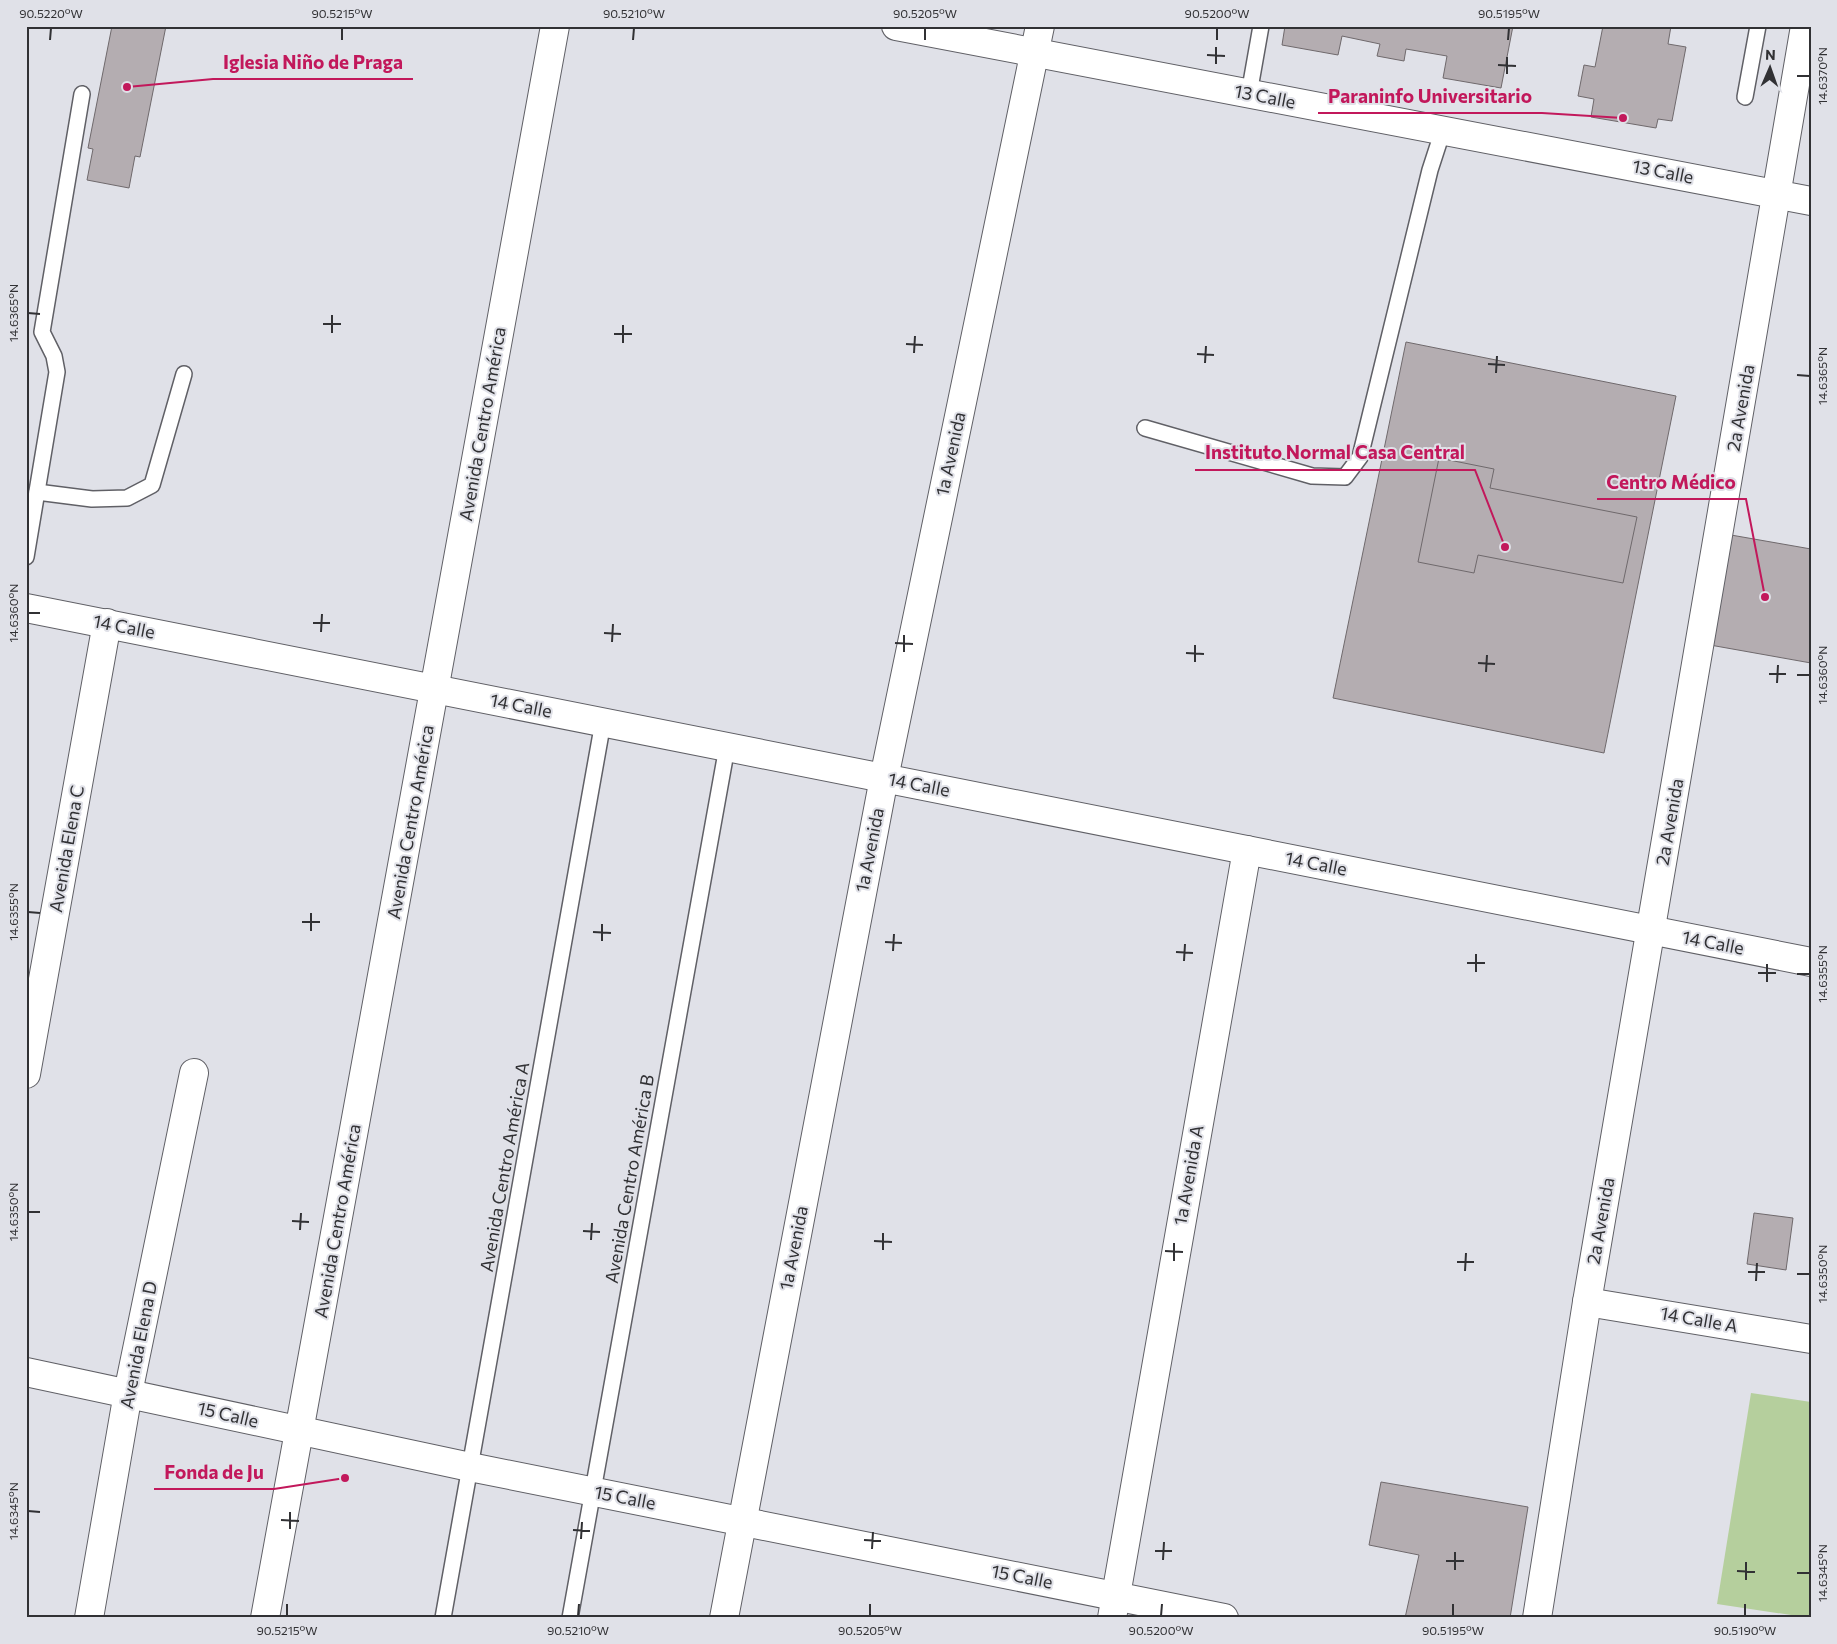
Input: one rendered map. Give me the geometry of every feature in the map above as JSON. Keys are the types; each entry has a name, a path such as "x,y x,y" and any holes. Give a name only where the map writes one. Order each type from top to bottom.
{"street":[{"name":"Avenida Centro América","path":"265,1618 555,26"},
{"name":"13 Calle","path":"896,26 1811,201"},
{"name":"1a Avenida","path":"724,1618 741,1520 884,778 1040,26"},
{"name":"2a Avenida","path":"1537,1618 1587,1302 1805,26"},
{"name":"14 Calle","path":"26,608 1811,962"},
{"name":"Avenida Elena C","path":"26,1074 107,623"},
{"name":"1a Avenida A","path":"1114,1607 1246,850"},
{"name":"Avenida Elena D","path":"89,1618 128,1392 194,1073"},
{"name":"14 Calle A","path":"1587,1302 1811,1339"},
{"name":"15 Calle","path":"26,1372 128,1392 470,1467 741,1520 1114,1607 1224,1618"}],"lane":[{"path":"1249,94 1261,26"},
{"path":"1745,97 1758,26"},
{"path":"26,558 57,372 54,356 42,332 82,94"},
{"path":"1145,428 1312,476 1345,477 1360,457 1430,170 1443,130"},
{"path":"37,492 92,499 127,498 152,485 184,374"},
{"name":"Avenida Centro América A","path":"442,1618 603,722"},
{"name":"Avenida Centro América B","path":"570,1618 727,747"}],"green space":[{"path":"1751,1393 1811,1402 1811,1618 1717,1604"}],"building":[{"path":"112,26 166,26 140,157 135,156 129,188 87,180 93,149 88,148"},
{"path":"1285,26 1513,26 1501,88 1443,78 1447,56 1406,49 1404,61 1377,56 1380,44 1342,36 1338,55 1282,45"},
{"path":"1603,26 1671,26 1668,44 1686,47 1672,121 1658,119 1656,128 1591,117 1594,99 1578,96 1584,65 1595,67"},
{"path":"1406,342 1676,396 1604,753 1333,698"},
{"path":"1439,458 1494,469 1490,488 1637,517 1623,583 1478,555 1474,573 1418,562"},
{"path":"1731,535 1811,549 1811,663 1710,645"},
{"path":"1754,1213 1793,1218 1786,1270 1747,1264"},
{"path":"1381,1482 1528,1507 1510,1618 1405,1618 1419,1555 1369,1545"}],"place":[{"name":"Iglesia Niño de Praga","path":"127,87"},
{"name":"Paraninfo Universitario","path":"1623,118"},
{"name":"Instituto Normal Casa Central","path":"1505,547"},
{"name":"Centro Médico","path":"1765,597"},
{"name":"Fonda de Ju","path":"345,1478"}]}
